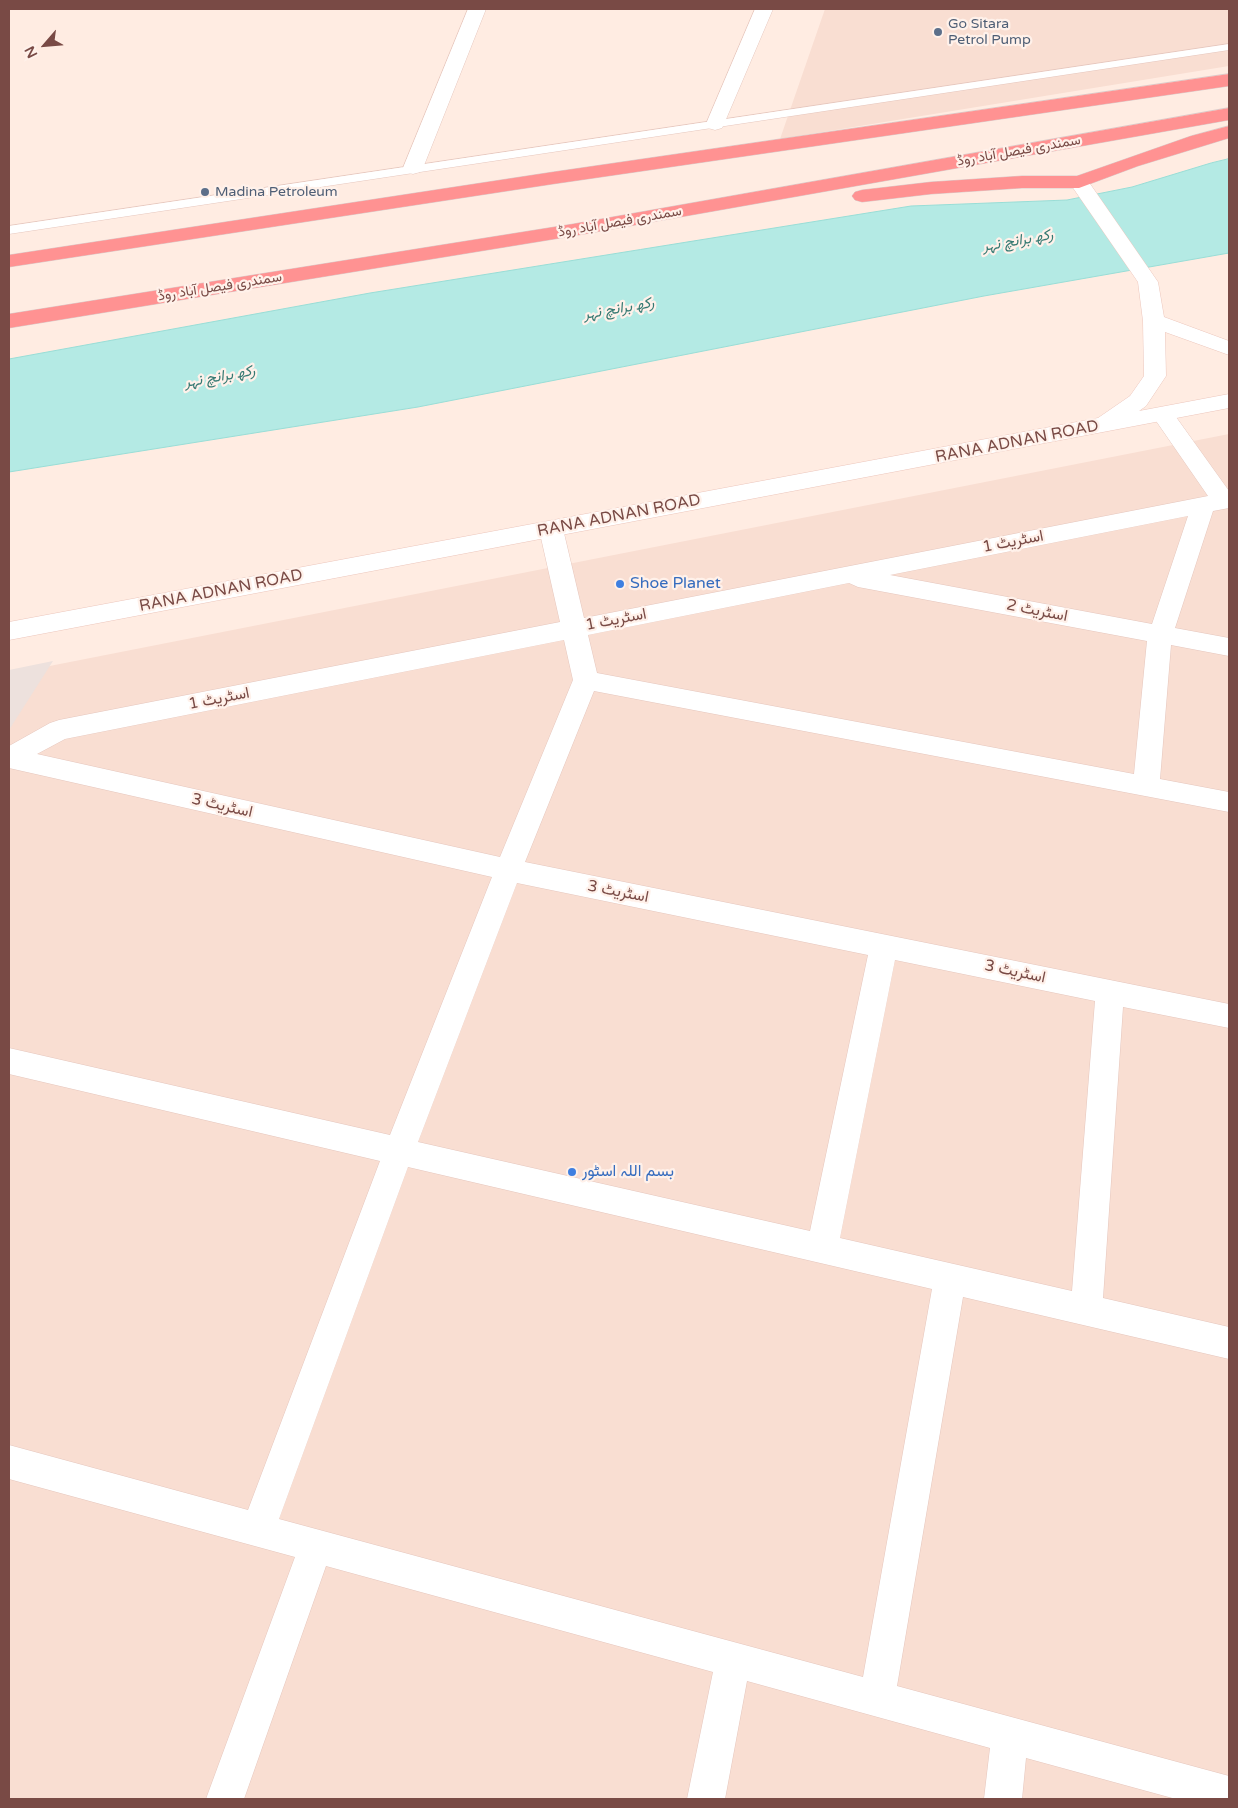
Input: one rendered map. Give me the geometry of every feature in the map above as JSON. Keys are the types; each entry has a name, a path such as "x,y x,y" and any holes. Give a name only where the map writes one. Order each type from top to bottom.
{"highway":[{"path":"9,261 543,179 1229,80"},
{"name":"سمندری فیصل آباد روڈ","path":"9,321 573,230 1229,114"},
{"path":"573,230 931,188 1022,182 1079,182 1131,162 1229,132"}],"street":[{"path":"413,168 477,9"},
{"path":"715,124 764,9"},
{"path":"1079,182 1148,282 1154,320 1155,376 1138,401 1097,427"},
{"path":"1154,320 1229,348"},
{"name":"RANA ADNAN ROAD","path":"9,631 1163,415 1229,401"},
{"path":"1146,787 1160,634 1219,502 1163,415"},
{"name":"اسٹریٹ 1","path":"9,758 59,730 1219,502"},
{"path":"258,1530 399,1151 508,870 586,680 552,529"},
{"name":"اسٹریٹ 2","path":"845,576 1229,648"},
{"path":"586,680 1229,802"},
{"name":"اسٹریٹ 3","path":"9,758 508,870 1229,1016"},
{"path":"822,1249 884,946"},
{"path":"1086,1310 1110,992"},
{"path":"9,1061 1229,1343"},
{"path":"877,1699 950,1278"},
{"path":"9,1462 1229,1795"},
{"path":"225,1799 316,1546"},
{"path":"706,1799 733,1660"},
{"path":"1003,1799 1010,1735"}],"lane":[{"path":"9,230 1229,47"}],"shaded area":[{"path":"825,9 1229,9 1229,66 780,139"},
{"path":"1229,434 1229,1799 9,1799 9,674"},
{"path":"53,661 9,730 9,670"}],"water":[{"name":"رکھ برانچ نہر","path":"1229,159 1229,253 984,296 418,407 9,472 9,359 370,293 911,206 1067,200 1132,187"}],"place":[{"name":"Go Sitara Petrol Pump","path":"938,32"},
{"name":"Madina Petroleum","path":"205,192"},
{"name":"Shoe Planet","path":"620,584"},
{"name":"بسم اللہ اسٹور","path":"572,1172"}]}
